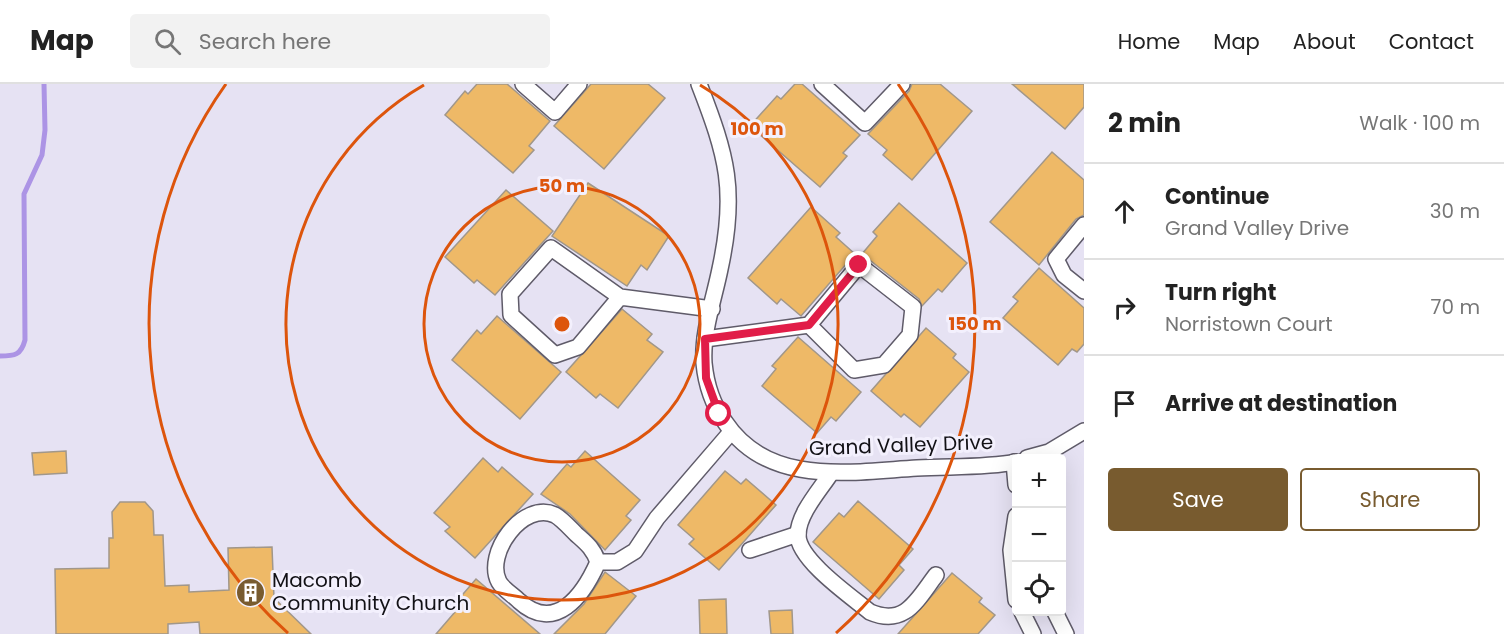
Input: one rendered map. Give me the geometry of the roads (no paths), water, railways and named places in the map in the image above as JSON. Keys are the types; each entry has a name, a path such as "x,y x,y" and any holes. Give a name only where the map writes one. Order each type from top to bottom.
{"street":[{"path":"523,84 555,112 579,84"},
{"name":"Grand Valley Drive","path":"699,84 725,157 729,193 723,257 705,339 704,362 710,394 731,432 744,445 775,463 794,469 831,473 1012,461"},
{"path":"822,84 865,123 902,84"},
{"path":"1084,225 1056,258 1064,275 1084,291"},
{"path":"620,297 578,347 555,355 510,315 510,294 551,248 620,297 712,309"},
{"path":"705,339 809,325 859,265 913,308 910,335 884,365 854,370 809,325"},
{"name":"Grand Valley Drive","path":"1050,454 1084,431"},
{"path":"597,562 617,562 631,554 657,518 731,432"},
{"path":"831,473 806,513 798,534 799,544 807,557 870,612 883,618 894,618 905,612 936,575"},
{"path":"541,513 555,515 594,550 597,562 592,575 563,612 549,616 531,612 500,582 496,568 499,549 523,518 541,513"},
{"path":"750,550 798,534"},
{"path":"1012,544 1012,559"},
{"path":"1024,616 1033,634"},
{"path":"1057,616 1066,634"}],"waterway":[{"path":"0,356 17,354 22,349 25,340 24,194 42,155 45,130 44,84"}],"place":[{"name":"Macomb Community Church","path":"251,592"}]}
